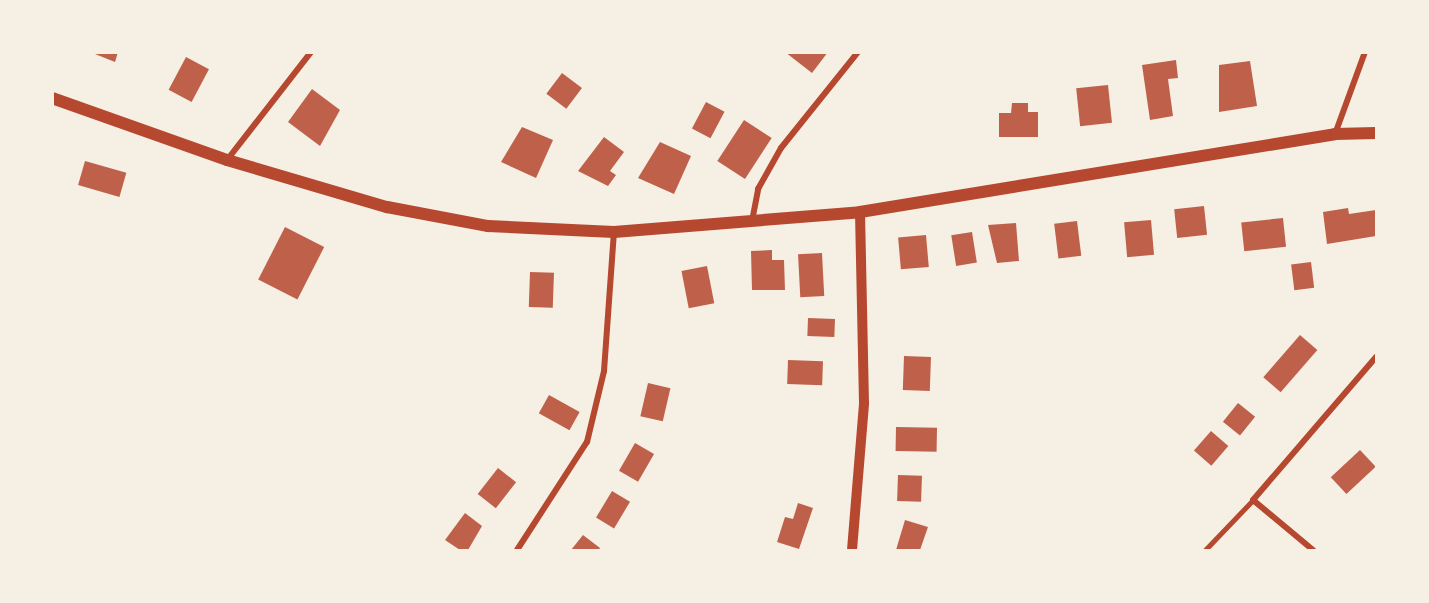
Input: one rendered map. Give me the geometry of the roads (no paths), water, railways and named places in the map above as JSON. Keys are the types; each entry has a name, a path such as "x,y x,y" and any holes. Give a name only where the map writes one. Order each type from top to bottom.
{"main road":[{"path":"52,98 226,160 441,220 614,232 860,212 1335,134 1377,133"}],"street":[{"path":"226,160 311,52"},
{"path":"752,221 758,189 781,148 858,52"},
{"path":"1335,134 1365,52"},
{"path":"852,550 864,415 860,212"},
{"path":"517,550 587,442 604,371 614,232"},
{"path":"1313,550 1253,500 1377,357"}],"lane":[{"path":"1205,550 1253,500"}]}
